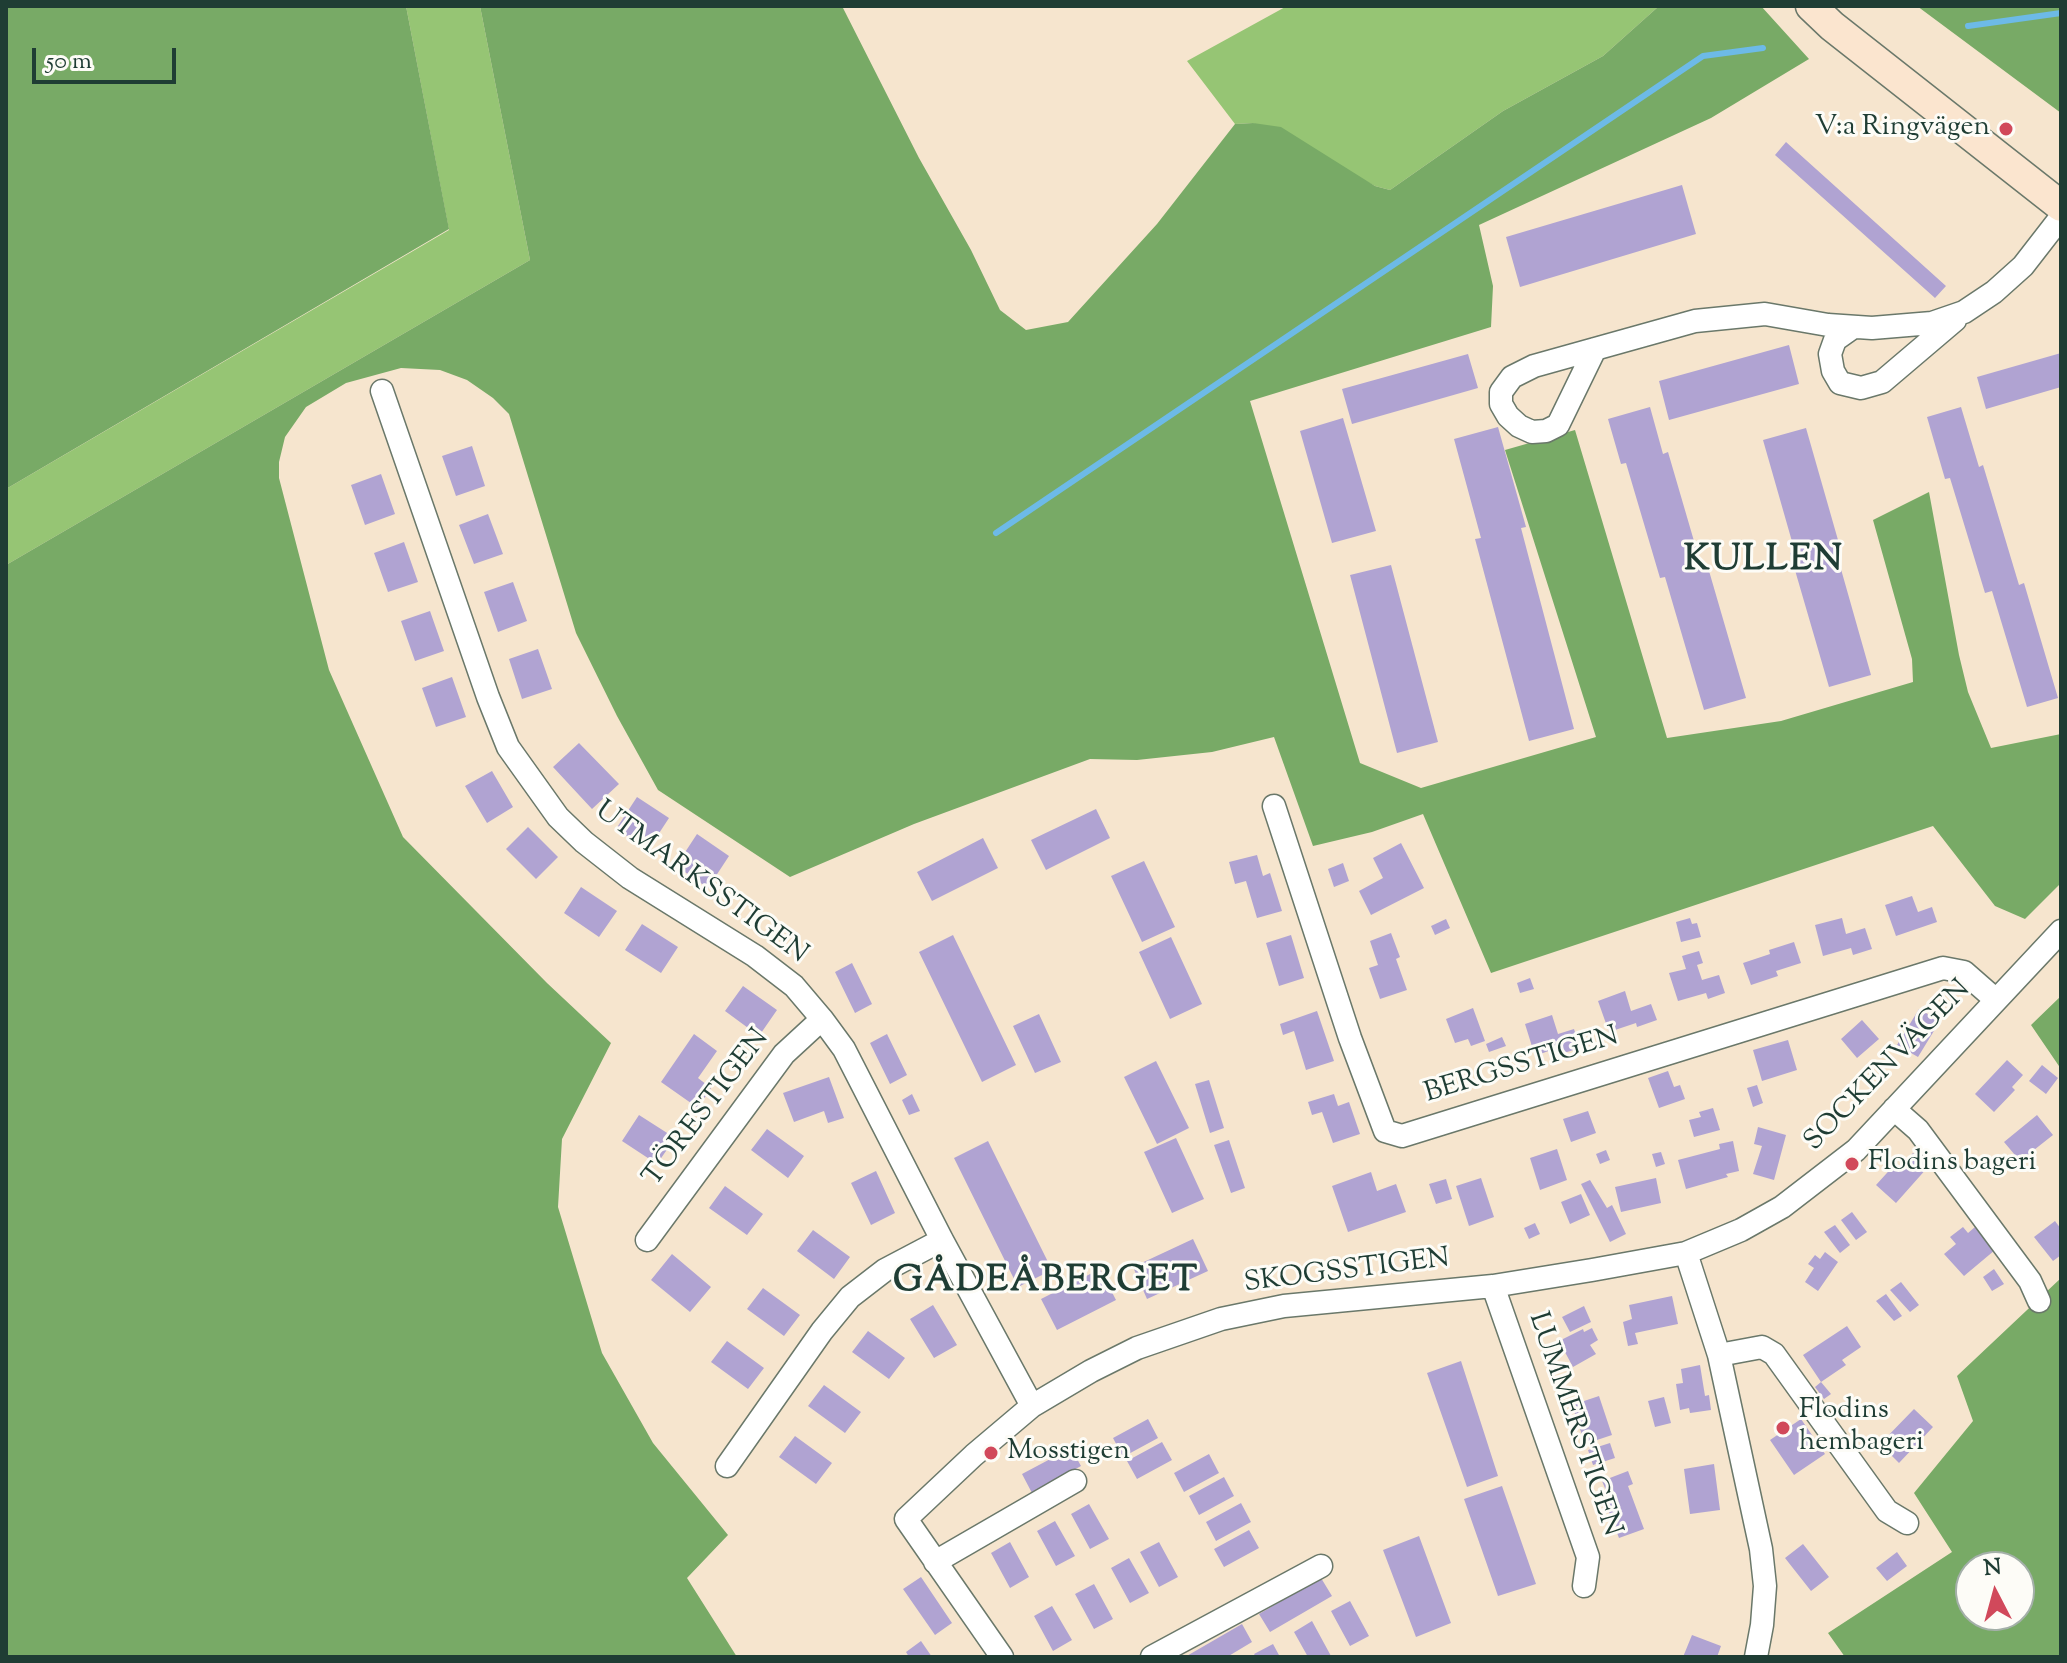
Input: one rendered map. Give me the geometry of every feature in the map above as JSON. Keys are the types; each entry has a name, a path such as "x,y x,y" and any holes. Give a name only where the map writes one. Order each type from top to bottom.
{"main road":[{"path":"1811,6 1832,26 2061,206"}],"street":[{"path":"1852,328 1835,340 1830,354 1833,371 1840,383 1861,388 1882,382 2023,266 2061,217"},
{"path":"1595,349 1695,321 1733,316 1765,314 1852,328 1932,323 1964,312"},
{"name":"UTMARKSSTIGEN","path":"382,391 508,747 558,817 584,842 630,878 755,956 794,986 822,1019 844,1049 1032,1406"},
{"name":"BERGSSTIGEN","path":"1274,806 1355,1051 1385,1131 1393,1134 1402,1136 1473,1115 1943,968 1964,972 1996,1000"},
{"name":"SOCKENVÄGEN","path":"1686,1253 1741,1230 1782,1207 1821,1180 1856,1150 2061,931"},
{"name":"TÖRESTIGEN","path":"647,1240 784,1054 822,1019"},
{"path":"1894,1109 1918,1130 2030,1281 2039,1301"},
{"path":"727,1466 822,1331 850,1297 885,1270 942,1240"},
{"path":"1686,1253 1719,1355 1761,1549 1765,1586 1756,1657"},
{"name":"SKOGSSTIGEN","path":"1032,1406 1137,1348 1221,1319 1284,1306 1493,1286 1686,1253"},
{"name":"LUMMERSTIGEN","path":"1493,1286 1588,1557 1584,1586"},
{"path":"1719,1355 1762,1347 1774,1354 1887,1511 1907,1523"},
{"path":"1002,1657 906,1519 1032,1406"},
{"path":"935,1562 1075,1481"},
{"path":"1152,1657 1321,1566"}],"green space":[{"path":"6,6 406,6 449,229 6,489"},
{"path":"406,6 480,6 530,260 6,565 6,489 449,230"},
{"path":"480,6 843,8 1000,310 1026,330 1068,322 1157,224 1235,124 1281,127 1375,186 1390,190 1503,111 1603,56 1659,6 1761,6 1809,59 1711,118 1479,225 1493,286 1491,327 1250,401 1360,763 1421,788 1596,737 1505,450 1575,430 1667,738 1781,721 1913,682 1912,659 1873,520 1929,492 1959,655 1968,692 1991,748 2061,734 2061,883 2025,919 1995,906 1933,826 1491,973 1423,814 1372,832 1313,846 1274,737 1212,752 1137,760 1090,759 914,824 790,877 658,790 576,633 509,414 467,380 440,370 401,368 346,383 306,407 285,437 279,462 279,478 329,670 403,837 547,983 611,1043 562,1139 558,1207 602,1353 653,1443 728,1535 687,1578 737,1657 6,1657 6,565 530,260"},
{"path":"1287,6 1659,6 1603,56 1503,111 1390,190 1375,186 1253,123 1235,124 1187,61"},
{"path":"1917,6 2061,6 2061,113"},
{"path":"2061,996 2061,1069 2031,1025"},
{"path":"2061,1278 2061,1657 1845,1657 1828,1633 1952,1552 1914,1493 1973,1421 1957,1376"}],"building":[{"path":"1786,142 1946,286 1935,298 1775,155"},
{"path":"1682,185 1696,234 1520,287 1506,237"},
{"path":"1789,345 1799,384 1669,420 1659,381"},
{"path":"2061,353 2061,387 1986,409 1977,377"},
{"path":"1468,354 1478,388 1352,424 1342,389"},
{"path":"1650,407 1663,454 1668,452 1701,565 1707,564 1746,698 1704,710 1665,577 1660,578 1626,463 1621,464 1608,419"},
{"path":"1961,407 1979,467 1983,465 2019,585 2024,583 2058,698 2027,707 1992,591 1985,593 1950,478 1945,479 1927,417"},
{"path":"1343,418 1376,531 1332,543 1300,431"},
{"path":"1498,427 1526,527 1521,528 1574,729 1529,741 1475,539 1481,538 1454,439"},
{"path":"1806,428 1838,540 1833,541 1871,675 1829,687 1790,553 1795,552 1763,440"},
{"path":"472,446 485,486 456,496 442,456"},
{"path":"381,474 395,514 365,525 351,485"},
{"path":"488,514 503,554 474,564 459,525"},
{"path":"404,542 418,582 388,592 374,553"},
{"path":"1391,565 1438,742 1397,753 1350,575"},
{"path":"513,582 527,621 498,632 484,592"},
{"path":"430,611 444,651 415,661 401,621"},
{"path":"538,649 552,689 522,699 509,659"},
{"path":"452,677 466,717 436,727 422,688"},
{"path":"579,743 619,784 592,809 553,767"},
{"path":"492,771 513,807 487,823 465,786"},
{"path":"637,797 669,818 648,850 616,829"},
{"path":"1096,809 1110,838 1046,870 1031,840"},
{"path":"528,827 558,857 536,879 506,849"},
{"path":"697,834 729,856 708,888 676,866"},
{"path":"983,838 998,868 932,901 917,872"},
{"path":"1401,843 1424,888 1371,915 1359,891 1383,878 1373,858"},
{"path":"1257,855 1263,876 1270,873 1282,911 1257,918 1246,881 1235,884 1229,862"},
{"path":"1144,861 1175,927 1142,942 1111,876"},
{"path":"1343,863 1349,881 1334,887 1328,869"},
{"path":"581,887 617,911 599,937 564,913"},
{"path":"1912,896 1918,912 1932,907 1937,922 1896,936 1885,905"},
{"path":"1690,918 1692,924 1697,923 1701,937 1681,942 1676,922"},
{"path":"1842,918 1846,934 1865,928 1872,949 1853,955 1851,948 1823,956 1815,925"},
{"path":"1446,919 1450,928 1435,935 1431,926"},
{"path":"642,924 678,947 661,973 625,950"},
{"path":"1391,933 1407,990 1380,999 1369,968 1378,965 1370,941"},
{"path":"953,935 1016,1065 982,1082 919,952"},
{"path":"1291,935 1304,978 1279,986 1266,943"},
{"path":"1171,937 1202,1004 1170,1019 1139,952"},
{"path":"1794,942 1801,963 1776,971 1778,976 1751,985 1743,963"},
{"path":"1699,951 1703,963 1697,965 1702,980 1719,975 1725,993 1708,999 1706,993 1678,1001 1669,973 1686,969 1682,956"},
{"path":"852,963 872,1004 855,1013 835,972"},
{"path":"1530,978 1534,989 1520,993 1517,983"},
{"path":"743,986 777,1010 759,1036 725,1011"},
{"path":"1625,991 1631,1011 1651,1004 1657,1020 1609,1032 1598,1001"},
{"path":"1473,1008 1485,1041 1471,1046 1468,1039 1455,1043 1446,1019"},
{"path":"1919,1009 1940,1021 1918,1057 1897,1045"},
{"path":"1317,1011 1334,1061 1306,1070 1294,1031 1283,1035 1280,1024"},
{"path":"1039,1014 1061,1062 1035,1073 1013,1026"},
{"path":"1552,1015 1558,1034 1574,1029 1580,1048 1564,1053 1562,1046 1535,1056 1525,1024"},
{"path":"1862,1020 1879,1039 1857,1058 1841,1039"},
{"path":"694,1034 717,1051 698,1078 711,1088 698,1108 661,1082"},
{"path":"887,1034 907,1075 890,1084 870,1043"},
{"path":"1502,1037 1506,1046 1489,1052 1486,1044"},
{"path":"1788,1040 1797,1070 1762,1081 1753,1050"},
{"path":"2007,1060 2023,1075 2012,1087 2015,1090 1994,1112 1975,1094"},
{"path":"1156,1061 1189,1128 1157,1144 1124,1077"},
{"path":"2042,1065 2058,1078 2046,1094 2029,1081"},
{"path":"1668,1071 1674,1087 1680,1085 1685,1099 1659,1108 1648,1078"},
{"path":"829,1077 844,1118 828,1123 824,1111 794,1122 783,1093"},
{"path":"1209,1080 1224,1128 1210,1133 1195,1084"},
{"path":"1757,1085 1763,1103 1753,1107 1747,1088"},
{"path":"912,1094 920,1111 909,1115 902,1100"},
{"path":"1334,1094 1338,1106 1349,1102 1360,1134 1333,1143 1322,1112 1312,1115 1308,1102"},
{"path":"1713,1108 1720,1130 1694,1137 1689,1120 1701,1117 1699,1112"},
{"path":"1588,1111 1596,1133 1571,1142 1563,1119"},
{"path":"639,1115 675,1138 657,1164 622,1141"},
{"path":"2037,1115 2053,1135 2020,1161 2004,1142"},
{"path":"1758,1127 1786,1135 1774,1180 1753,1174 1762,1146 1754,1144"},
{"path":"767,1129 804,1156 788,1178 751,1150"},
{"path":"1176,1138 1204,1199 1172,1213 1144,1152"},
{"path":"1229,1140 1245,1188 1231,1193 1214,1145"},
{"path":"988,1141 1052,1270 1018,1287 954,1158"},
{"path":"1733,1141 1739,1171 1686,1189 1678,1160 1720,1149 1719,1144"},
{"path":"1557,1149 1567,1180 1540,1190 1530,1158"},
{"path":"1606,1150 1610,1160 1600,1164 1596,1154"},
{"path":"1661,1152 1665,1164 1656,1167 1652,1154"},
{"path":"1913,1153 1928,1167 1896,1203 1876,1185 1896,1163 1900,1167"},
{"path":"876,1171 895,1213 871,1225 851,1183"},
{"path":"1371,1172 1377,1191 1396,1184 1406,1212 1348,1232 1332,1186"},
{"path":"1481,1178 1494,1217 1469,1226 1456,1186"},
{"path":"1656,1178 1661,1203 1621,1212 1615,1187"},
{"path":"1446,1179 1452,1199 1436,1204 1429,1184"},
{"path":"1590,1180 1607,1208 1612,1205 1626,1234 1610,1242 1581,1184"},
{"path":"725,1186 763,1214 747,1235 709,1208"},
{"path":"1581,1194 1590,1215 1570,1224 1561,1202"},
{"path":"1852,1212 1867,1232 1856,1240 1841,1220"},
{"path":"2055,1221 2061,1229 2061,1255 2053,1261 2034,1237"},
{"path":"1535,1223 1540,1234 1529,1239 1524,1228"},
{"path":"1835,1225 1850,1245 1840,1253 1824,1232"},
{"path":"1963,1227 1968,1233 1975,1227 1995,1250 1964,1276 1944,1254 1956,1244 1950,1237"},
{"path":"813,1230 850,1257 834,1279 797,1251"},
{"path":"1193,1239 1208,1271 1147,1299 1133,1267"},
{"path":"1825,1252 1838,1262 1818,1291 1805,1282 1814,1268 1808,1264 1815,1255 1820,1259"},
{"path":"672,1254 711,1287 690,1312 651,1280"},
{"path":"1100,1269 1116,1300 1057,1330 1041,1299"},
{"path":"1994,1269 2004,1284 1992,1291 1983,1277"},
{"path":"1901,1282 1919,1305 1910,1312 1890,1290"},
{"path":"763,1288 800,1315 784,1336 747,1309"},
{"path":"1886,1294 1902,1316 1894,1321 1876,1301"},
{"path":"1672,1296 1678,1324 1635,1333 1638,1344 1628,1346 1623,1322 1632,1319 1629,1305"},
{"path":"933,1305 957,1345 934,1358 910,1319"},
{"path":"1584,1306 1591,1322 1570,1332 1562,1317"},
{"path":"1847,1326 1861,1347 1842,1360 1846,1365 1821,1382 1803,1355"},
{"path":"1592,1328 1598,1340 1590,1345 1596,1354 1573,1367 1559,1341"},
{"path":"868,1331 905,1358 889,1379 852,1352"},
{"path":"727,1341 764,1368 748,1389 711,1362"},
{"path":"1461,1361 1498,1476 1467,1487 1427,1373"},
{"path":"1700,1365 1705,1396 1709,1395 1711,1410 1690,1413 1689,1408 1680,1410 1676,1384 1683,1383 1681,1369"},
{"path":"1821,1382 1831,1394 1824,1399 1815,1387"},
{"path":"824,1385 861,1412 845,1433 808,1406"},
{"path":"1599,1396 1612,1435 1585,1444 1572,1405"},
{"path":"1664,1397 1671,1423 1655,1427 1648,1401"},
{"path":"1914,1409 1933,1427 1899,1463 1880,1444"},
{"path":"1148,1419 1158,1438 1123,1457 1113,1438"},
{"path":"1801,1419 1825,1454 1794,1475 1770,1440"},
{"path":"795,1436 832,1463 816,1484 779,1457"},
{"path":"1162,1442 1172,1460 1137,1479 1127,1461"},
{"path":"1610,1443 1615,1458 1593,1465 1588,1450"},
{"path":"1071,1448 1081,1466 1032,1493 1022,1474"},
{"path":"1209,1454 1219,1473 1184,1492 1174,1473"},
{"path":"1714,1464 1720,1510 1690,1514 1684,1469"},
{"path":"1628,1471 1633,1484 1628,1486 1644,1529 1619,1538 1602,1494 1607,1493 1602,1481"},
{"path":"1224,1477 1234,1496 1199,1515 1189,1496"},
{"path":"1502,1486 1536,1584 1498,1596 1464,1499"},
{"path":"1241,1503 1251,1522 1216,1541 1206,1522"},
{"path":"1089,1504 1109,1539 1090,1549 1071,1514"},
{"path":"1055,1521 1075,1556 1056,1566 1037,1531"},
{"path":"1249,1530 1259,1548 1224,1567 1214,1549"},
{"path":"1419,1536 1451,1623 1416,1637 1383,1550"},
{"path":"1010,1542 1029,1577 1010,1588 991,1553"},
{"path":"1159,1542 1178,1577 1159,1587 1140,1552"},
{"path":"1803,1544 1829,1577 1811,1591 1785,1558"},
{"path":"1897,1552 1907,1566 1887,1581 1876,1568"},
{"path":"1129,1558 1149,1593 1130,1603 1111,1568"},
{"path":"921,1577 952,1623 935,1635 903,1589"},
{"path":"1321,1578 1332,1596 1270,1632 1259,1614"},
{"path":"1094,1584 1113,1619 1094,1629 1075,1594"},
{"path":"1350,1601 1369,1636 1350,1646 1331,1611"},
{"path":"1052,1606 1072,1640 1053,1651 1034,1616"},
{"path":"1312,1621 1330,1657 1308,1657 1294,1632"},
{"path":"1242,1624 1252,1642 1227,1657 1185,1657"},
{"path":"1692,1635 1721,1646 1717,1657 1683,1657"},
{"path":"921,1641 932,1657 909,1657 906,1652"},
{"path":"1273,1644 1280,1657 1256,1657 1254,1654"}],"waterway":[{"path":"1968,26 2061,13"},
{"path":"996,533 1703,56 1763,48"}],"place":[{"name":"V:a Ringvägen","path":"2006,129"},
{"name":"Flodins bageri","path":"1852,1164"},
{"name":"Flodins hembageri","path":"1783,1428"},
{"name":"Mosstigen","path":"991,1453"}],"district":[{"name":"KULLEN","path":"1764,563"},
{"name":"GÅDEÅBERGET","path":"1046,1284"}]}
